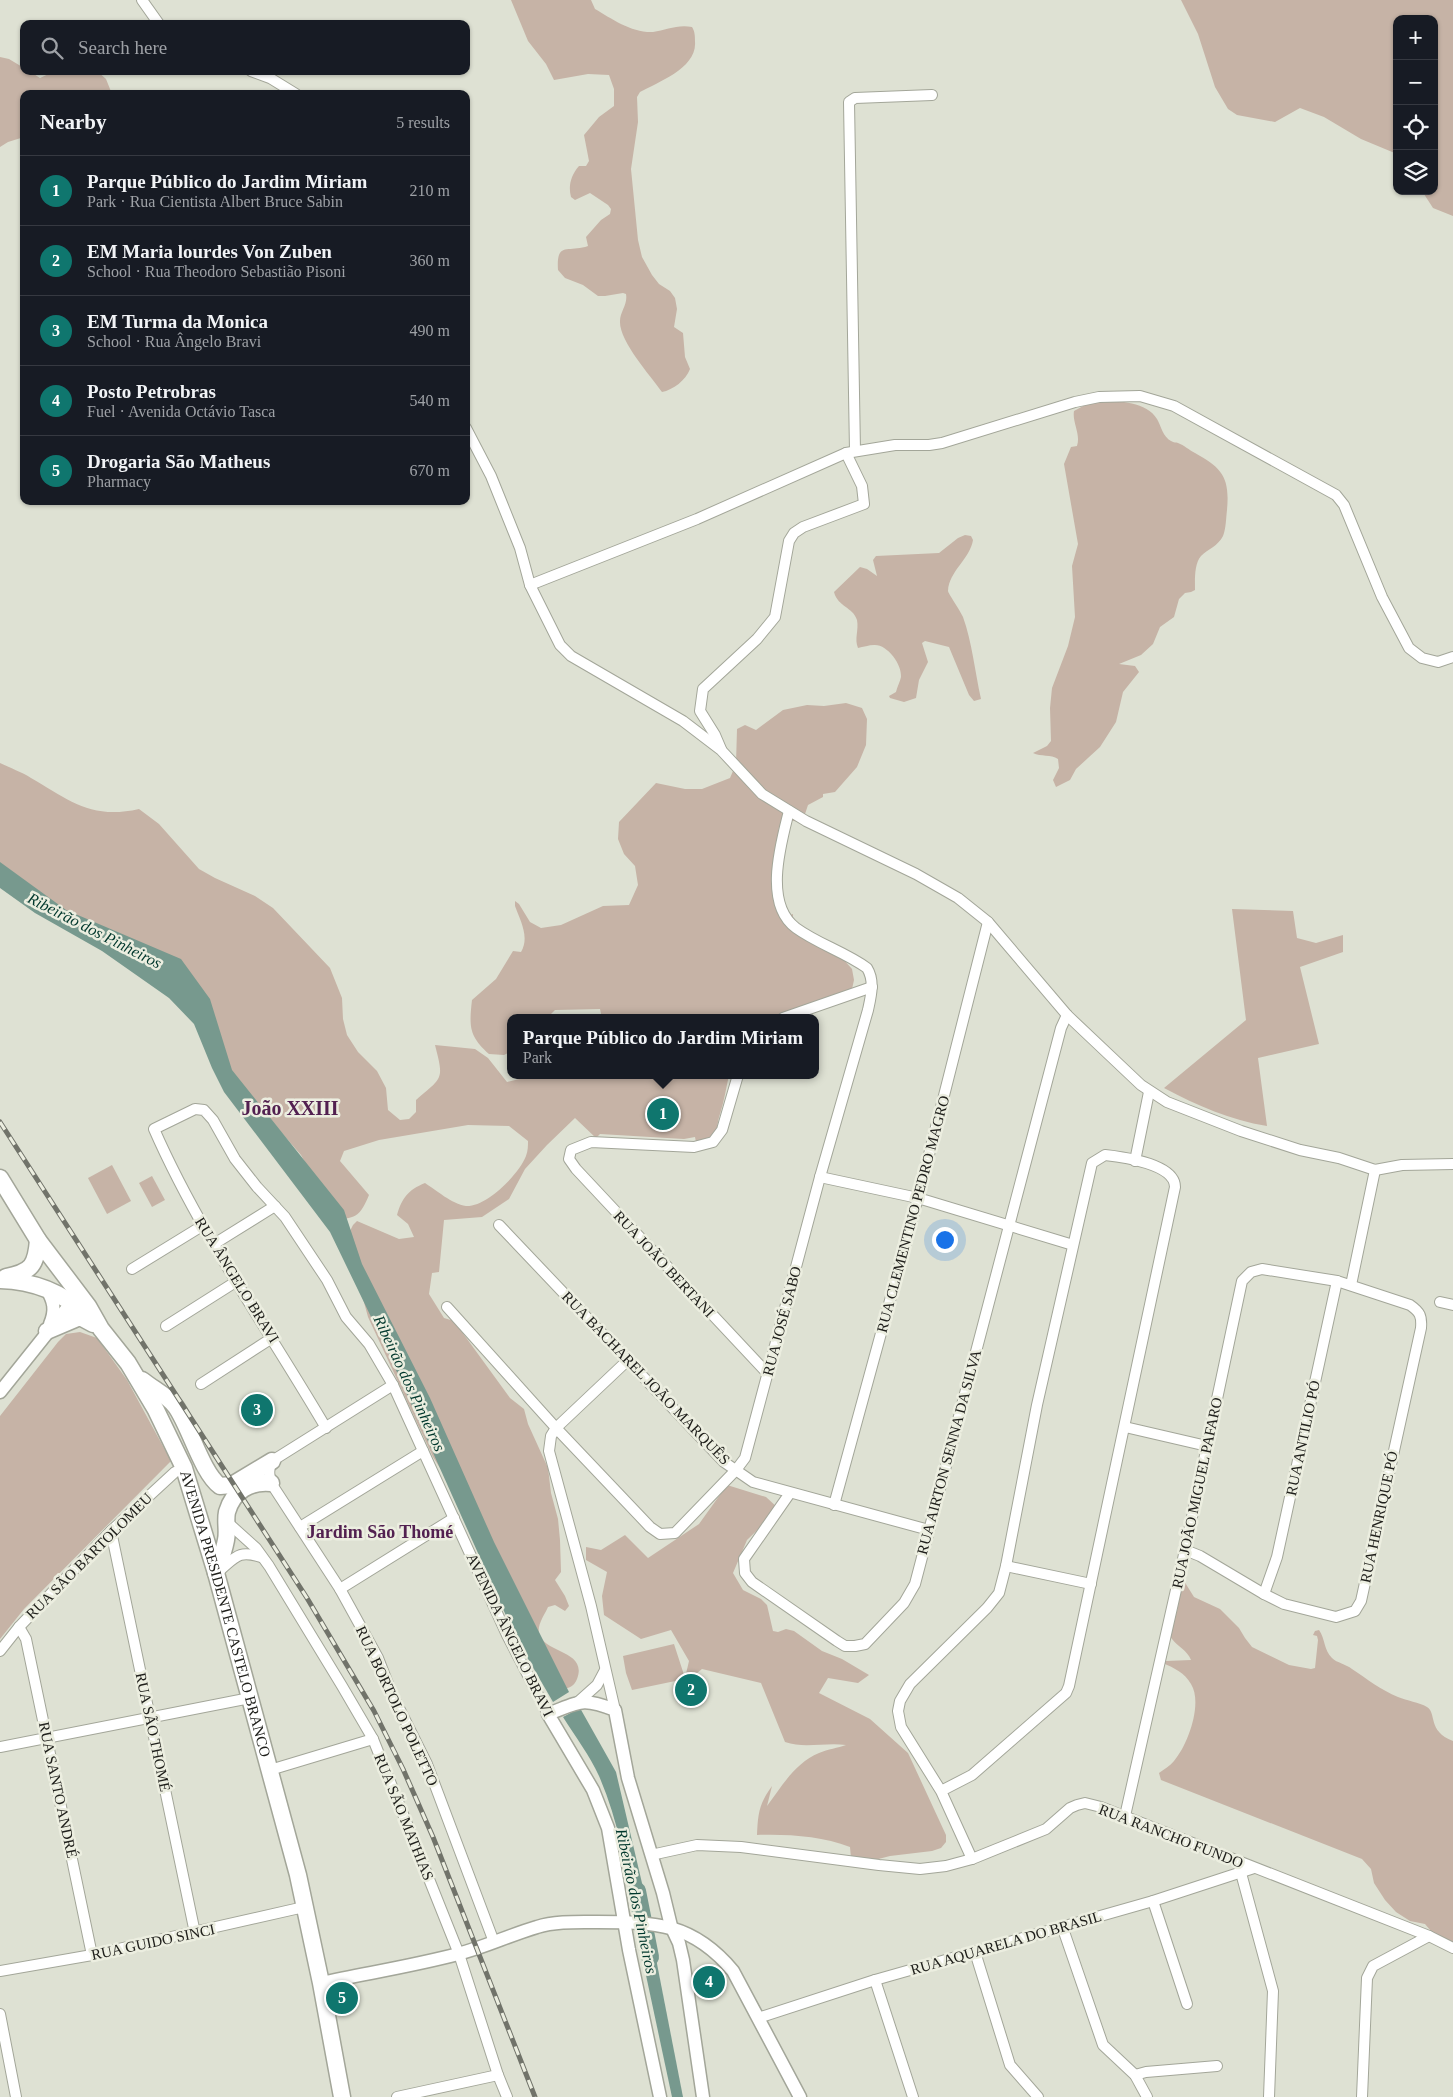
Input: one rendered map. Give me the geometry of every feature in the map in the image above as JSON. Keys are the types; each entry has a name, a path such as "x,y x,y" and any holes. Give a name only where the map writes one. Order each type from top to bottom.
{"main road":[{"name":"AVENIDA PRESIDENTE CASTELO BRANCO","path":"0,1178 38,1240 88,1306 101,1329 136,1376 156,1410 184,1468 216,1573 270,1770 321,1983 342,2097"},
{"path":"0,1279 14,1276 32,1266 36,1257 38,1240"},
{"path":"0,1279 28,1282 46,1288 72,1302 101,1329"},
{"path":"72,1302 88,1306"},
{"path":"48,1331 80,1317 101,1329"},
{"path":"136,1376 168,1398 175,1406 191,1433 210,1477 220,1486 232,1485 272,1461"},
{"path":"216,1573 227,1538 227,1511 242,1489 254,1483 271,1484"}],"street":[{"path":"142,0 156,20"},
{"path":"262,75 290,90"},
{"path":"721,750 715,735 700,711 703,689 757,639 775,617 789,541 794,533 803,527 864,504 862,486 850,452 849,102 855,98 932,95"},
{"path":"530,584 697,519 850,452 895,446 942,443 1075,402 1099,397 1140,396 1174,406 1336,495 1344,505 1382,597 1409,648 1422,658 1438,662 1453,657"},
{"path":"470,436 491,476 520,548 530,584 560,645 571,656 683,720 721,750 762,794 789,811 916,874 958,898 988,922 1068,1015 1149,1092 1167,1102 1241,1132 1300,1150 1339,1158 1375,1170 1402,1166 1453,1164"},
{"path":"789,811 779,852 778,895 781,910 795,927 867,968 870,973 872,987 795,1014"},
{"name":"RUA CLEMENTINO PEDRO MAGRO","path":"834,1505 918,1198 988,922"},
{"name":"RUA JOSÉ SABO","path":"447,1307 556,1428 650,1527 660,1534 675,1533 736,1470 745,1458 820,1177 868,1010 872,987"},
{"name":"RUA AIRTON SENNA DA SILVA","path":"790,1493 744,1559 745,1573 752,1582 845,1646 865,1644 904,1603 915,1584 1061,1028 1068,1015"},
{"name":"RUA JOÃO BERTANI","path":"737,1079 722,1130 713,1142 694,1147 591,1142 571,1150 569,1159 576,1169 768,1374"},
{"path":"1135,1161 1149,1092"},
{"name":"RUA ÂNGELO BRAVI","path":"204,1110 195,1109 154,1129 175,1177 202,1226 326,1428"},
{"name":"AVENIDA ÂNGELO BRAVI","path":"204,1110 213,1120 235,1159 285,1217 327,1280 346,1317 369,1344 393,1385 507,1636 554,1712 593,1790 601,1808 614,1854 630,1922 630,1950 660,2097"},
{"path":"940,1791 972,1775 1066,1693 1071,1678 1175,1187 1175,1182 1167,1171 1135,1161 1105,1155 1092,1163 1088,1172 1037,1405 1006,1566 999,1593 987,1608 910,1684 900,1701 898,1711 901,1727 940,1791 972,1859"},
{"path":"1351,1285 1375,1170"},
{"path":"820,1177 918,1198 1073,1245"},
{"path":"214,1244 275,1206"},
{"name":"RUA BACHAREL JOÃO MARQUÊS","path":"499,1224 724,1462 754,1482 929,1530"},
{"path":"132,1269 202,1226"},
{"name":"RUA JOÃO MIGUEL PAFARO","path":"1125,1816 1185,1550 1242,1281 1251,1272 1262,1269 1351,1285"},
{"path":"166,1326 236,1281"},
{"name":"RUA ANTILIO PÓ","path":"1264,1594 1277,1557 1337,1281"},
{"name":"RUA HENRIQUE PÓ","path":"1185,1550 1200,1556 1284,1604 1336,1617 1355,1612 1359,1607 1422,1318 1419,1312 1410,1305 1351,1285"},
{"path":"46,1288 55,1307 55,1314 48,1331"},
{"path":"0,1392 72,1302"},
{"path":"1440,1302 1453,1305"},
{"path":"201,1384 272,1338"},
{"path":"628,1360 556,1428 551,1436 550,1458 591,1606 615,1710 628,1778 664,1893 671,1926 679,1943 703,2097"},
{"path":"271,1484 269,1466 272,1461 393,1385"},
{"path":"1125,1427 1207,1446"},
{"path":"300,1527 423,1451"},
{"name":"RUA SÃO BARTOLOMEU","path":"0,1651 19,1626 111,1531 175,1472 184,1468"},
{"name":"RUA BORTOLO POLETTO","path":"271,1484 340,1589 378,1658 392,1694 427,1764 494,1942"},
{"path":"340,1589 454,1518"},
{"name":"RUA SÃO MATHIAS","path":"226,1522 256,1548 373,1739 459,1954 498,2075 507,2097"},
{"name":"RUA SÃO THOMÉ","path":"111,1531 195,1933"},
{"path":"216,1573 241,1553 249,1553 261,1557"},
{"path":"1006,1566 1091,1584"},
{"name":"RUA SANTO ANDRÉ","path":"19,1626 26,1639 48,1738 92,1955"},
{"path":"554,1712 578,1702 597,1685 605,1670"},
{"path":"0,1747 250,1698"},
{"path":"578,1702 597,1703 615,1710"},
{"path":"270,1770 373,1739"},
{"name":"RUA RANCHO FUNDO","path":"651,1855 697,1845 741,1847 879,1866 920,1868 946,1866 972,1859 1046,1829 1070,1808 1085,1803 1125,1816 1428,1936 1453,1948"},
{"name":"RUA AQUARELA DO BRASIL","path":"758,2018 875,1980 1153,1901 1254,1868"},
{"path":"1241,1873 1273,1992 1269,2097"},
{"path":"1153,1901 1187,2004"},
{"name":"RUA GUIDO SINCI","path":"0,1971 92,1955 304,1908"},
{"path":"321,1983 459,1954 539,1926 579,1922 656,1923 671,1926 695,1938 720,1955 733,1971 800,2097"},
{"path":"1062,1926 1103,2045 1135,2075 1147,2097"},
{"path":"1362,2097 1367,1978 1372,1966 1428,1936"},
{"path":"974,1952 1010,2065 1038,2097"},
{"path":"875,1980 913,2097"},
{"path":"0,2014 16,2097"},
{"path":"1135,2075 1146,2072 1217,2066"},
{"path":"397,2097 498,2075"}],"shaded area":[{"path":"511,0 591,0 595,9 623,25 637,30 653,32 682,26 692,27 694,31 694,51 690,59 675,73 640,92 637,97 638,122 631,169 638,240 642,257 659,284 670,291 675,298 677,309 674,327 683,333 685,357 690,369 682,381 666,391 662,392 636,358 624,338 620,321 626,301 626,294 598,296 583,285 565,278 558,270 561,252 588,246 586,237 601,220 610,214 611,209 608,205 590,193 575,200 571,197 570,189 572,177 576,169 579,166 586,166 589,161 584,135 599,117 614,106 614,89 609,75 588,74 554,80 546,64 528,41"},
{"path":"1181,0 1453,0 1453,216 1433,208 1425,195 1438,195 1438,15 1393,15 1393,152 1361,139 1324,117 1300,108 1275,122 1237,115 1228,109 1215,87 1198,34"},
{"path":"0,57 9,59 20,66 20,75 35,75 40,78 46,75 102,75 106,79 110,90 20,90 20,138 0,147"},
{"path":"1101,400 1132,404 1147,409 1157,419 1168,439 1204,458 1218,469 1227,489 1226,523 1221,539 1201,556 1197,563 1195,590 1185,593 1179,599 1174,617 1160,627 1153,644 1141,655 1119,664 1135,666 1139,672 1123,692 1116,722 1100,747 1076,769 1070,780 1056,787 1053,780 1059,768 1058,759 1033,753 1047,746 1051,741 1050,708 1052,688 1068,646 1075,617 1072,566 1078,544 1064,464 1071,447 1077,446 1078,442 1074,411"},
{"path":"965,535 971,536 973,540 971,547 952,577 948,591 966,627 981,699 974,701 969,695 949,647 925,641 922,643 928,662 919,680 916,698 904,702 890,698 889,696 896,692 901,677 899,666 889,651 884,648 872,645 858,648 856,641 857,620 852,612 839,601 834,592 860,567 867,569 877,576 873,560 876,556 939,553 958,538"},
{"path":"846,703 862,708 867,719 866,745 857,767 835,792 823,794 823,797 808,805 802,823 789,821 779,827 773,877 785,917 793,914 793,922 836,951 852,969 854,980 852,989 844,998 803,1014 601,1014 600,1009 555,1010 551,1014 507,1014 507,1054 489,1054 482,1048 472,1030 472,1000 496,979 513,951 521,952 524,946 524,935 515,901 519,904 530,922 541,928 561,925 603,906 629,905 638,885 635,866 624,854 618,839 619,822 656,783 685,789 702,789 730,778 736,764 737,729 745,725 756,730 783,710 807,705 824,706"},
{"path":"0,763 24,774 81,806 107,812 139,809 159,824 199,869 255,896 273,908 330,968 342,998 343,1019 347,1035 358,1052 377,1071 386,1088 388,1110 400,1120 409,1119 416,1112 416,1100 432,1087 439,1077 440,1065 435,1045 475,1049 488,1058 507,1082 519,1079 728,1079 714,1138 696,1142 695,1137 684,1139 600,1134 596,1138 575,1118 525,1169 509,1199 482,1217 444,1220 439,1272 432,1273 429,1294 444,1318 454,1321 510,1398 524,1409 528,1424 548,1468 560,1540 561,1572 555,1580 569,1606 565,1611 555,1605 548,1607 540,1623 539,1633 549,1645 571,1657 576,1663 579,1670 577,1679 572,1686 563,1689 450,1477 440,1468 433,1457 368,1317 359,1284 344,1243 357,1221 399,1239 414,1237 408,1224 397,1215 406,1195 425,1183 461,1205 474,1205 483,1201 501,1188 517,1172 526,1156 528,1141 509,1126 468,1125 379,1140 344,1151 340,1161 369,1195 361,1211 357,1214 349,1218 336,1219 301,1155 226,1069 184,996 0,880"},
{"path":"1232,909 1293,911 1297,938 1316,943 1343,935 1343,952 1300,967 1319,1044 1258,1058 1267,1126 1214,1112 1164,1088 1246,1020"},
{"path":"112,1165 131,1201 107,1214 88,1178"},
{"path":"152,1176 165,1200 152,1207 139,1183"},
{"path":"80,1332 97,1338 127,1380 171,1461 24,1609 0,1639 0,1416 58,1342 66,1334"},
{"path":"727,1485 766,1497 778,1508 747,1540 733,1573 743,1590 761,1599 767,1605 773,1631 778,1632 786,1629 794,1631 822,1651 842,1659 869,1675 858,1683 828,1678 819,1693 870,1719 908,1753 946,1835 946,1842 941,1848 932,1851 890,1856 867,1862 851,1858 850,1847 828,1840 792,1835 757,1835 760,1809 764,1798 772,1786 767,1806 796,1769 810,1757 826,1750 846,1745 800,1745 785,1742 761,1683 702,1669 687,1681 685,1679 632,1690 623,1656 674,1644 685,1678 689,1661 671,1630 641,1639 604,1615 602,1596 607,1572 586,1560 586,1547 601,1550 625,1535 648,1558 699,1524"},
{"path":"1184,1581 1194,1597 1220,1609 1239,1628 1252,1647 1289,1665 1315,1668 1318,1640 1317,1636 1313,1635 1315,1631 1319,1630 1327,1652 1334,1660 1350,1667 1392,1694 1427,1707 1432,1713 1439,1732 1453,1741 1453,1954 1447,1950 1425,1924 1410,1921 1396,1912 1385,1900 1374,1883 1371,1869 1362,1859 1161,1780 1159,1773 1172,1763 1189,1735 1195,1712 1194,1692 1189,1680 1175,1669 1163,1663 1166,1661 1191,1660 1172,1639 1168,1629 1168,1625 1178,1607 1178,1583"}],"water":[{"path":"0,862 66,910 181,959 210,999 232,1070 344,1210 362,1264 430,1398 494,1542 569,1692 553,1702 516,1638 387,1350 330,1232 224,1092 194,1024 169,998 102,951 35,913 0,888"},
{"path":"580,1708 616,1772 649,1913 635,1913 621,1843 606,1792 591,1761 563,1717"},
{"path":"637,1933 651,1933 683,2097 672,2097"}],"waterway":[{"name":"Ribeirão dos Pinheiros","path":"637,1891 650,1957"}],"railway":[{"path":"0,1122 307,1598 374,1711 403,1769 433,1837 535,2097"}],"place":[{"name":"Parque Público do Jardim Miriam","path":"663,1114"},
{"name":"EM Turma da Monica","path":"257,1410"},
{"name":"EM Maria lourdes Von Zuben","path":"691,1690"},
{"name":"Posto Petrobras","path":"709,1982"},
{"name":"Drogaria São Matheus","path":"342,1998"}],"district":[{"name":"João XXIII","path":"290,1108"},
{"name":"Jardim São Thomé","path":"380,1532"}]}
